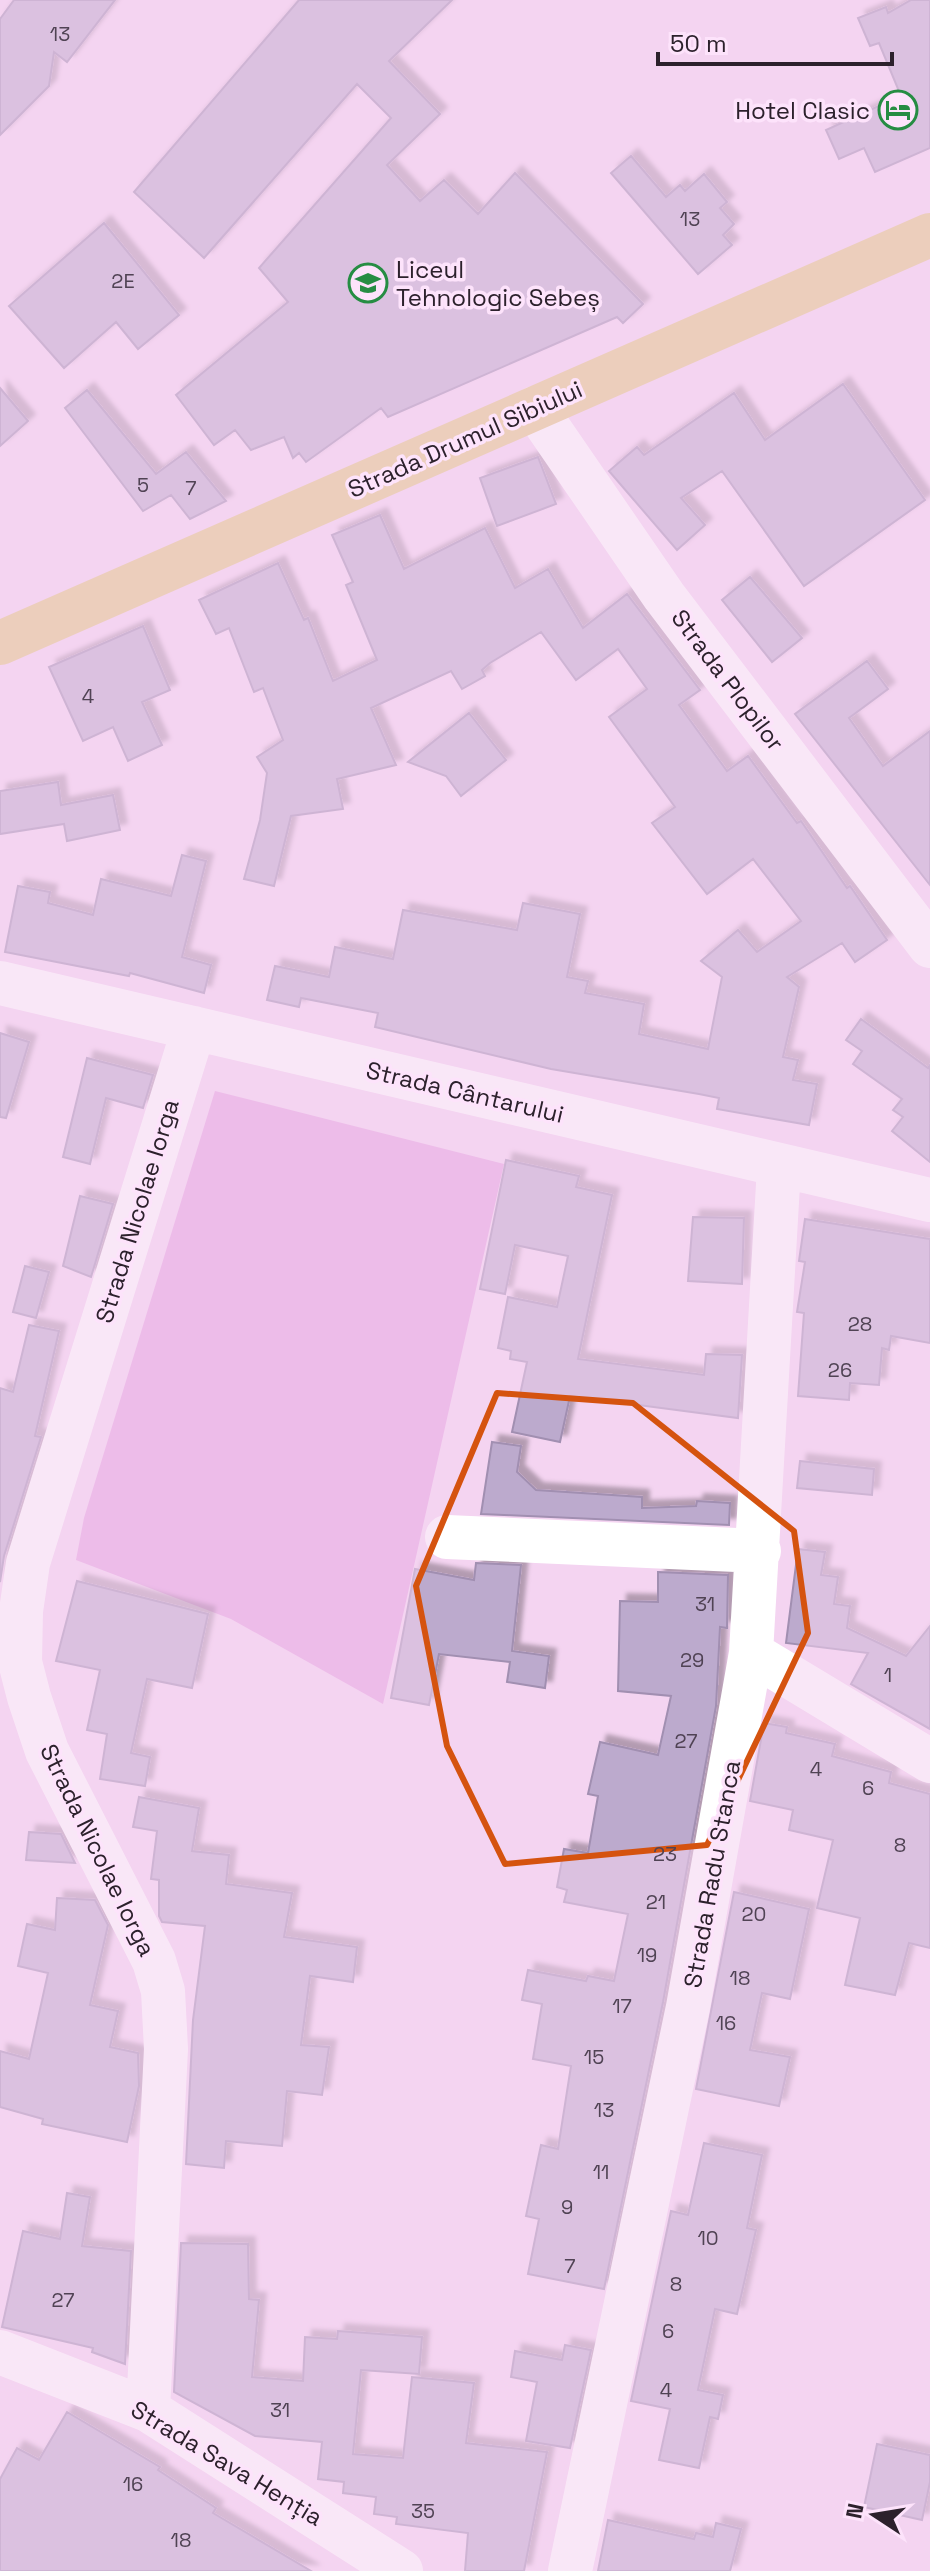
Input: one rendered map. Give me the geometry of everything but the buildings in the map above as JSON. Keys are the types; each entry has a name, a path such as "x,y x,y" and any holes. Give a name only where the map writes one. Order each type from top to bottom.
{"main road":[{"name":"Strada Drumul Sibiului","path":"0,643 930,235"}],"street":[{"name":"Strada Plopilor","path":"535,408 664,596 930,946"},
{"name":"Strada Cântarului","path":"0,983 930,1200"},
{"name":"Strada Nicolae Iorga","path":"148,2410 165,2094 163,1991 154,1961 47,1751 20,1662 21,1611 28,1563 194,1028"},
{"name":"Strada Radu Stanca","path":"570,2571 691,1992 751,1653 779,1167"},
{"path":"447,1537 759,1551"},
{"path":"751,1653 930,1761"},
{"name":"Strada Sava Henția","path":"1,2356 148,2410 401,2571"}],"highlighted area":[{"path":"497,1393 633,1403 794,1531 808,1633 707,1845 505,1864 447,1746 416,1586"}],"shaded area":[{"path":"215,1091 504,1164 383,1704 231,1619 76,1560 84,1518"}],"place":[{"name":"Hotel Clasic","path":"898,110"},
{"name":"Liceul Tehnologic Sebeș","path":"368,283"}]}
